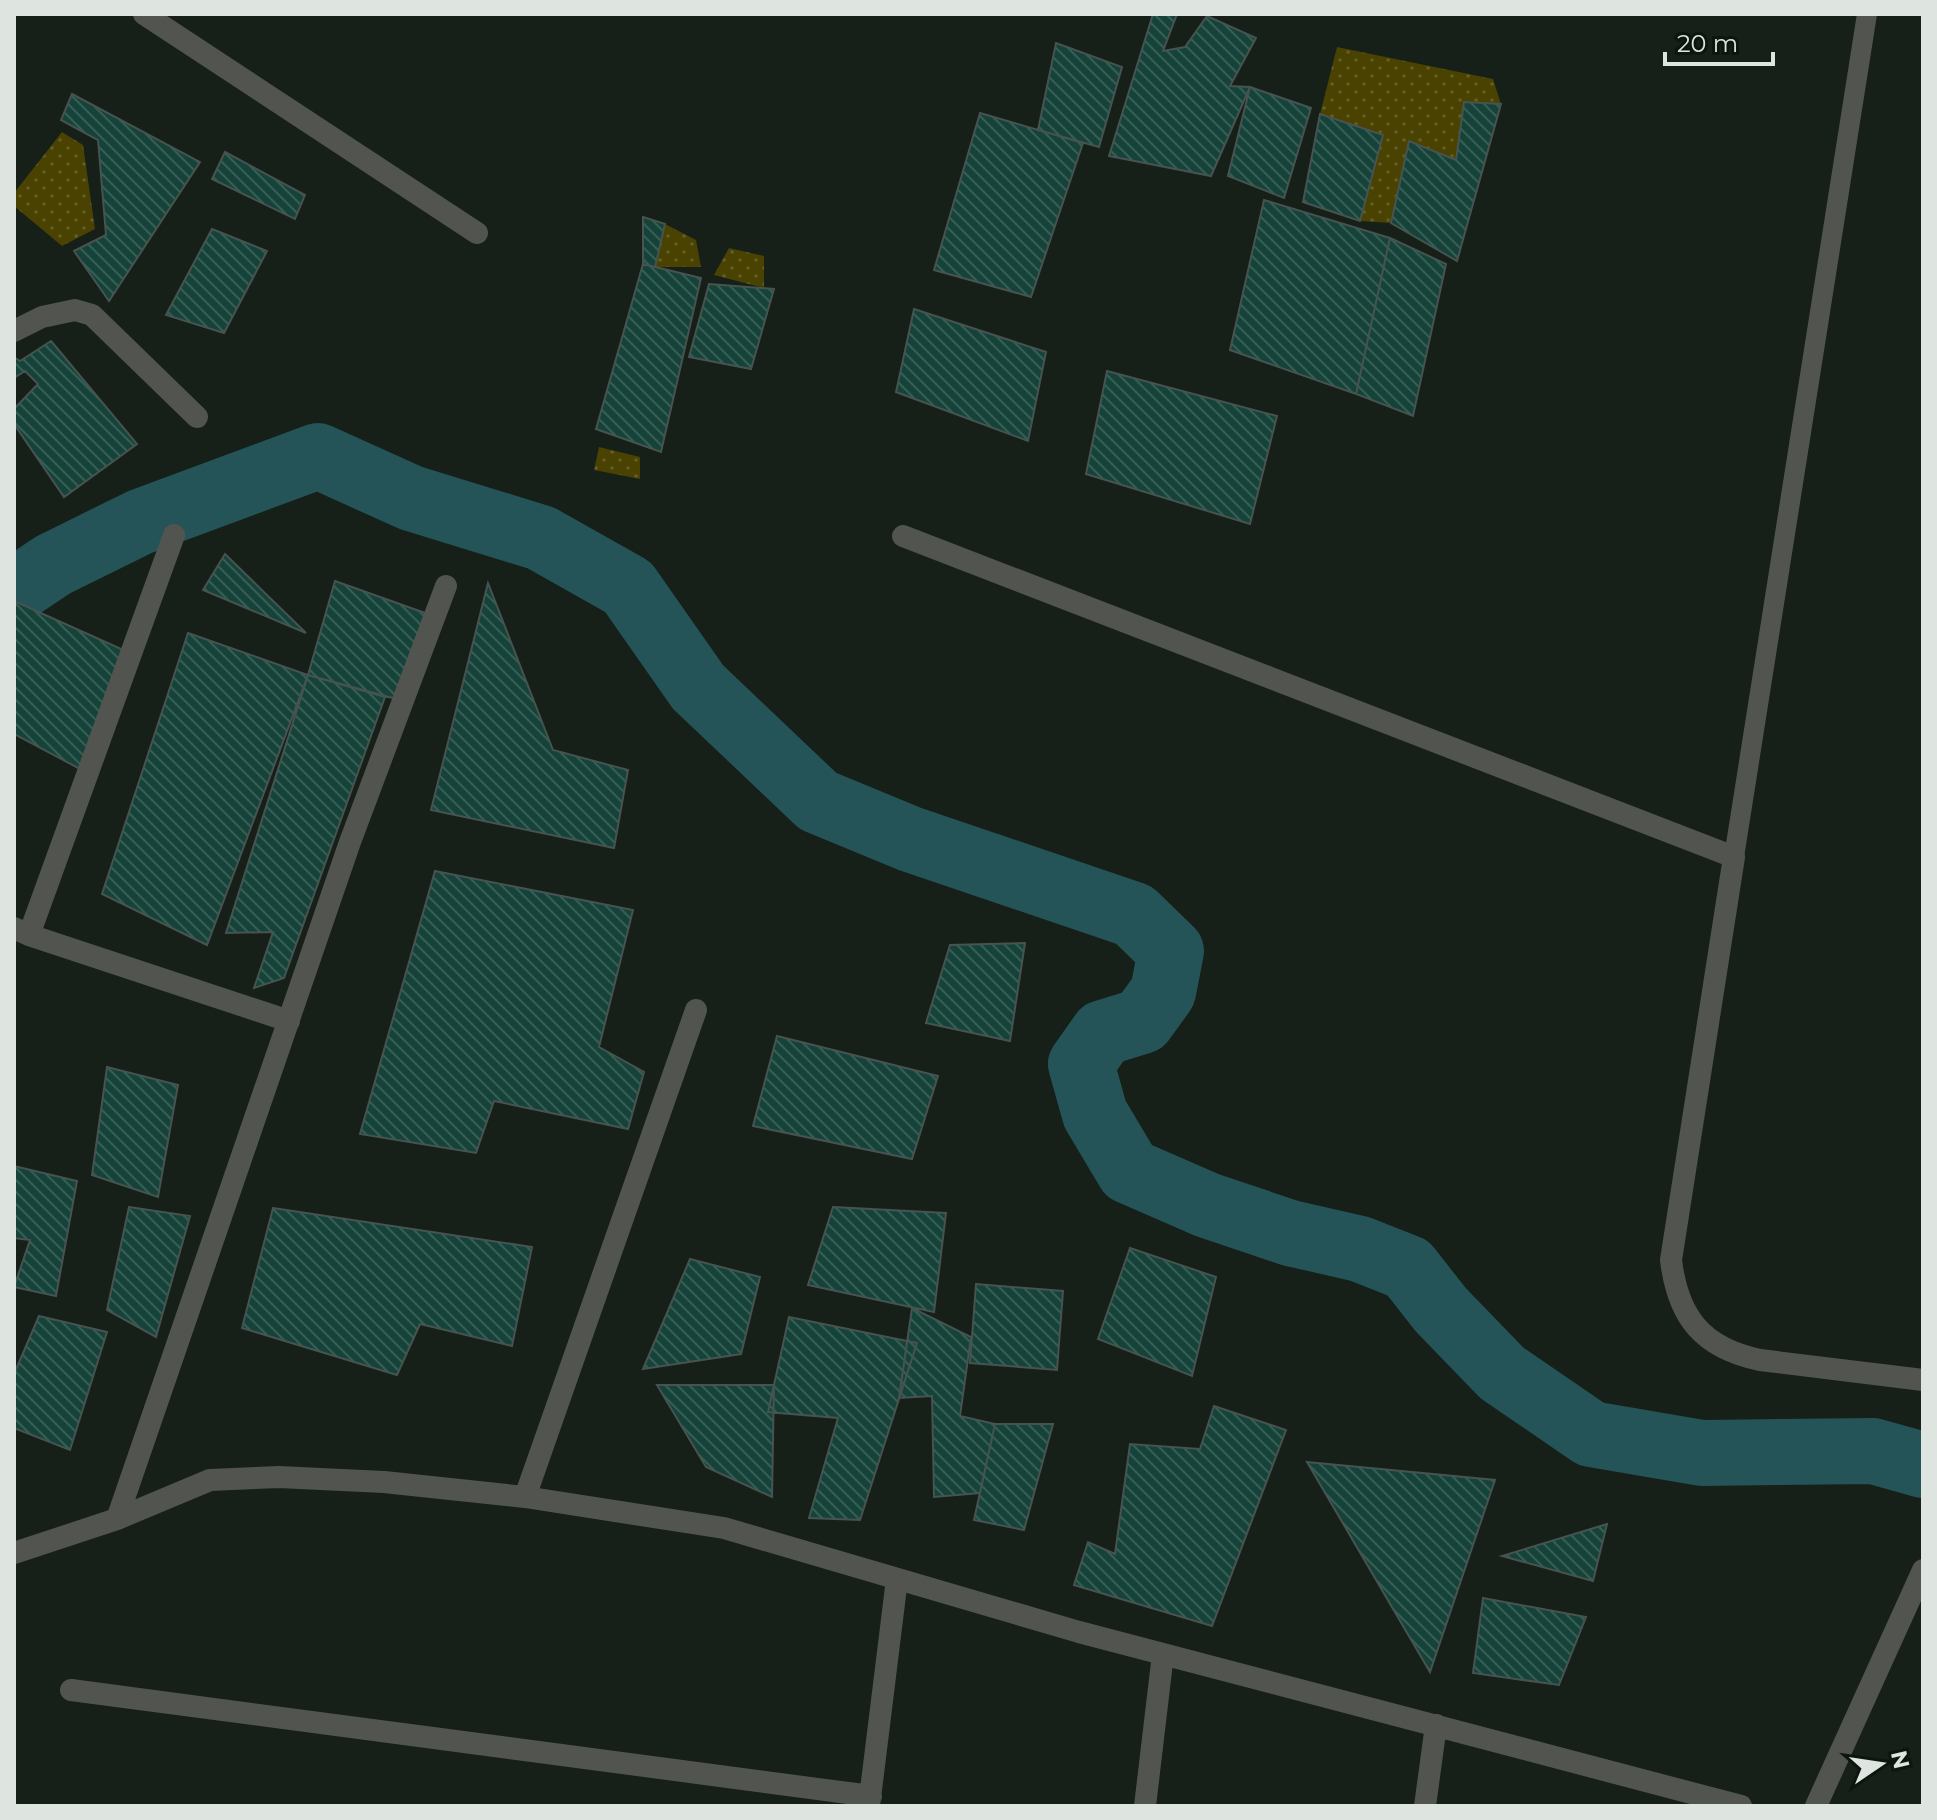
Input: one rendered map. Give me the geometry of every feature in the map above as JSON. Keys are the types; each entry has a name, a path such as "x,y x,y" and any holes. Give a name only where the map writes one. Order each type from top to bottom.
{"street":[{"path":"144,14 477,233"},
{"path":"14,331 42,317 75,310 92,315 197,417"},
{"path":"174,535 22,932 289,1021"},
{"path":"903,536 1734,857 1671,1260 1680,1301 1704,1335 1740,1356 1923,1380"},
{"path":"117,1519 350,842 446,586"},
{"path":"525,1497 696,1010"},
{"path":"14,1553 117,1519 210,1480 279,1477 384,1482 525,1497 724,1528 1079,1632 1436,1725 1689,1799 1741,1806"},
{"path":"1816,1806 1923,1570"},
{"path":"71,1690 870,1801 897,1579"},
{"path":"1145,1806 1163,1654"},
{"path":"1425,1806 1436,1725"}],"lane":[{"path":"1734,857 1867,14"}],"shaded area":[{"path":"1337,47 1493,79 1501,104 1464,102 1456,160 1410,142 1391,223 1360,221 1382,135 1320,114"},
{"path":"62,132 83,145 95,229 62,246 14,206 14,193"},
{"path":"665,224 696,240 701,267 655,267"},
{"path":"729,248 764,256 764,288 714,275"},
{"path":"599,447 640,457 640,479 594,470"}],"building":[{"path":"1153,14 1177,14 1163,51 1185,47 1207,16 1256,38 1230,86 1250,87 1211,176 1109,156"},
{"path":"1056,43 1122,67 1099,147 1038,130"},
{"path":"1250,87 1311,108 1284,198 1228,176"},
{"path":"72,94 200,162 109,301 74,251 106,235 98,140 61,120"},
{"path":"1464,102 1501,104 1457,261 1391,223 1409,141 1456,160"},
{"path":"980,113 1083,143 1031,297 934,270"},
{"path":"1320,114 1383,135 1360,221 1303,202"},
{"path":"225,152 305,195 295,219 212,179"},
{"path":"1264,200 1390,238 1356,394 1230,350"},
{"path":"643,217 665,224 655,267 643,264"},
{"path":"212,229 267,251 224,333 166,315"},
{"path":"1390,238 1446,264 1413,416 1356,394"},
{"path":"643,264 701,278 661,452 596,429"},
{"path":"709,284 774,289 751,369 689,357"},
{"path":"914,309 1046,352 1028,441 896,392"},
{"path":"51,341 137,444 64,497 14,424 14,409 38,384 25,371 14,378 14,357 20,361"},
{"path":"1107,371 1277,416 1250,524 1086,474"},
{"path":"225,554 306,633 203,590"},
{"path":"335,581 425,613 400,700 308,675"},
{"path":"488,583 553,750 628,770 614,848 431,810"},
{"path":"14,601 128,652 82,770 14,734"},
{"path":"188,633 308,675 207,945 102,894"},
{"path":"308,675 385,697 284,978 254,988 273,932 226,933"},
{"path":"435,871 633,910 599,1047 644,1072 628,1129 494,1101 476,1153 360,1134"},
{"path":"1025,943 1010,1041 926,1023 950,945"},
{"path":"777,1036 938,1076 912,1159 753,1126"},
{"path":"107,1067 178,1085 158,1197 92,1175"},
{"path":"14,1166 77,1181 56,1296 14,1287 30,1240 14,1238"},
{"path":"129,1207 190,1216 156,1337 107,1310"},
{"path":"833,1207 946,1213 934,1312 808,1285"},
{"path":"273,1208 532,1247 512,1346 420,1324 397,1375 242,1328"},
{"path":"1130,1248 1216,1277 1192,1376 1098,1339"},
{"path":"690,1259 760,1277 741,1354 643,1369"},
{"path":"976,1284 1063,1291 1057,1370 970,1363"},
{"path":"912,1308 971,1337 960,1416 995,1424 980,1493 934,1497 932,1396 899,1398"},
{"path":"39,1316 107,1332 70,1450 14,1428 14,1374"},
{"path":"789,1317 917,1343 860,1520 809,1518 838,1418 768,1412"},
{"path":"657,1385 774,1385 772,1497 706,1467"},
{"path":"1214,1406 1286,1430 1212,1626 1074,1585 1088,1542 1115,1554 1130,1444 1200,1449"},
{"path":"995,1424 1053,1424 1024,1530 974,1520"},
{"path":"1307,1462 1495,1480 1430,1672"},
{"path":"1607,1524 1593,1581 1502,1556"},
{"path":"1483,1598 1586,1617 1559,1685 1473,1673"}],"waterway":[{"path":"14,591 53,565 140,522 318,456 411,498 541,538 628,587 698,687 818,801 910,839 1134,915 1171,951 1163,992 1142,1021 1103,1033 1081,1064 1095,1114 1129,1171 1207,1205 1290,1233 1360,1249 1408,1268 1441,1310 1502,1373 1591,1434 1702,1453 1873,1451 1923,1465"}]}
